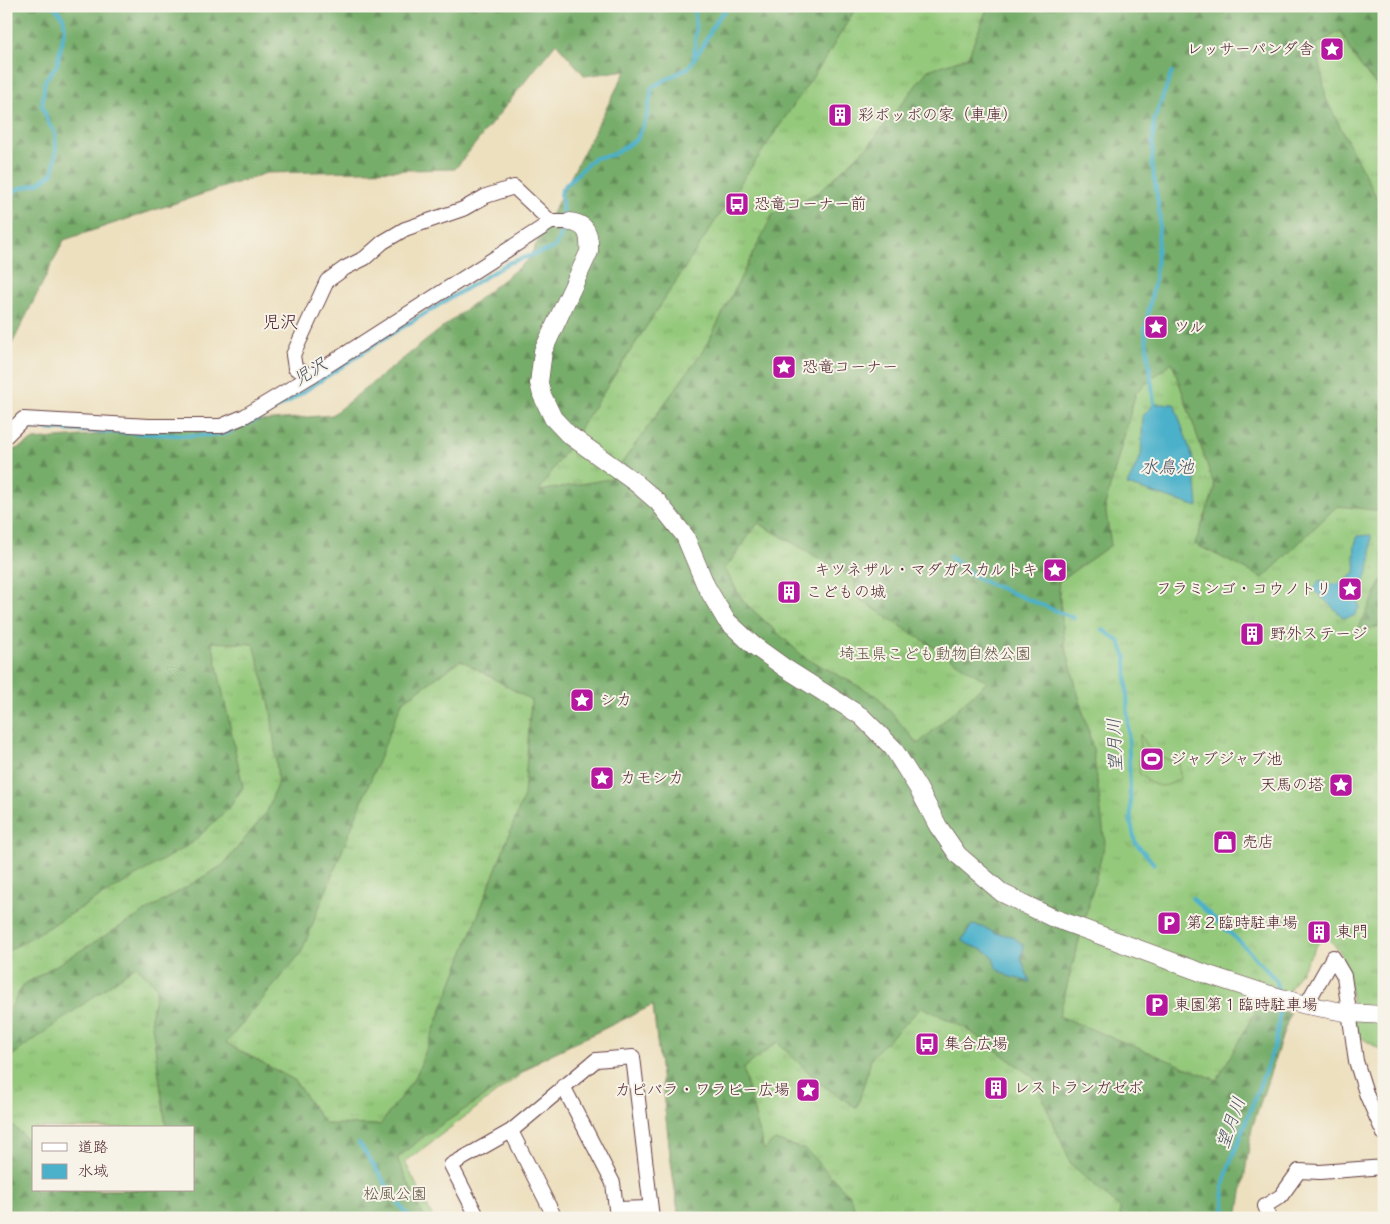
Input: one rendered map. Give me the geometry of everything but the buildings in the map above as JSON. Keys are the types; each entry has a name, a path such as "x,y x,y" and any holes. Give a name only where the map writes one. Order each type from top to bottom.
{"street":[{"path":"311,376 295,368 293,354 327,281 344,268 365,258 384,242 405,229 463,209 486,196 514,187 559,222"},
{"path":"12,431 23,420 149,426 221,426 243,418 559,222 578,222 586,230 590,243 589,252 544,352 539,383 552,418 568,434 636,483 658,502 685,536 706,586 726,620 761,651 861,716 893,748 918,788 938,826 958,855 1002,893 1051,917 1077,927 1206,974 1306,1005 1348,1013 1384,1015"},
{"path":"1306,1005 1333,957 1344,976 1356,1061 1367,1096 1384,1134"},
{"path":"478,1218 451,1166 511,1131 563,1086 596,1060 633,1057 651,1213 616,1209 613,1183 563,1086"},
{"path":"511,1131 554,1218"},
{"path":"1270,1218 1264,1206 1281,1196 1300,1172 1384,1167"}],"green space":[{"name":"埼玉県こども動物自然公園","path":"6,6 857,6 827,56 729,200 539,491 610,479 705,348 773,214 819,192 869,145 928,70 968,57 988,6 1384,6 1384,95 1353,56 1341,31 1317,44 1326,99 1384,212 1384,511 1337,506 1263,578 1195,544 1215,488 1172,362 1136,392 1105,506 1111,545 1058,582 1065,645 1093,749 1105,843 1059,1016 1217,1080 1258,1007 1290,1013 1252,1128 1238,1218 1120,1218 1120,1208 1071,1164 1034,1078 967,1029 922,1007 872,1056 857,1108 822,1085 777,1042 743,1069 764,1150 775,1140 806,1150 850,1196 858,1218 679,1218 653,1005 541,1059 426,1135 397,1158 424,1218 6,1218 6,1119 32,1144 32,1192 195,1192 195,1126 166,1126 151,1017 157,987 136,966 6,1060 6,1017 23,985 223,865 267,812 278,781 271,710 254,644 212,642 243,787 230,807 192,843 6,952 6,454 34,440 332,415 528,260 626,70 585,76 556,43 455,169 266,173 64,240 6,356","holes":["758,523 854,578 856,597 987,682 918,744 877,696 804,657 743,601 725,569","461,660 531,700 524,796 416,1076 380,1125 325,1124 294,1080 226,1043 301,953 402,702"]},
{"name":"埼玉県こども動物自然公園","path":"848,6 1384,6 1384,1050 1357,1035 1350,989 1340,951 1324,934 1281,1003 1237,1091 1220,1218 679,1218 653,1005 541,1059 405,1162 433,1218 6,1218 6,502 255,488"},
{"path":"6,385 12,419 6,424"},
{"path":"1384,577 1384,626 1357,631"},
{"name":"ジャブジャブ池","path":"1140,734 1152,753 1179,764 1180,778 1169,785 1159,786 1149,782 1139,773"}],"water":[{"name":"水鳥池","path":"1154,404 1174,404 1194,461 1198,507 1127,485 1141,456 1143,416"},
{"path":"1371,535 1371,560 1367,575 1358,594 1359,608 1354,616 1344,618 1313,589 1320,580 1325,583 1338,584 1355,573 1355,550 1358,536"},
{"path":"972,925 983,927 995,933 1012,936 1024,946 1021,958 1030,982 1008,976 996,968 994,961 987,952 962,940"}],"waterway":[{"path":"6,214 15,190 39,183 53,173 56,150 55,133 48,122 42,105 45,80 57,65 65,28 63,17 54,6"},
{"path":"694,6 696,31 694,56"},
{"name":"児沢","path":"561,195 562,189 594,158 612,155 637,139 647,116 652,87 688,68 717,19 729,6"},
{"path":"1154,404 1145,329 1155,279 1160,217 1152,163 1154,120 1172,72"},
{"name":"児沢","path":"562,199 563,219"},
{"name":"児沢","path":"21,428 196,436 225,434 262,417 288,402 388,336 508,263 554,248 561,236 562,226"},
{"name":"望月川","path":"950,557 980,580 1074,618"},
{"name":"望月川","path":"1102,629 1120,642 1126,658 1131,823 1135,842 1154,864"},
{"name":"望月川","path":"1192,898 1243,945 1276,980 1278,993"},
{"name":"望月川","path":"1225,1218 1223,1187 1276,1042 1280,1010"},
{"path":"359,1143 410,1218"}],"place":[{"name":"レッサーパンダ舎","path":"1332,49"},
{"name":"彩ポッポの家（車庫）","path":"840,115"},
{"name":"恐竜コーナー前","path":"737,204"},
{"name":"ツル","path":"1156,327"},
{"name":"恐竜コーナー","path":"784,367"},
{"name":"キツネザル・マダガスカルトキ","path":"1055,570"},
{"name":"フラミンゴ・コウノトリ","path":"1350,589"},
{"name":"こどもの城","path":"789,592"},
{"name":"野外ステージ","path":"1252,634"},
{"name":"シカ","path":"582,700"},
{"name":"ジャブジャブ池","path":"1152,759"},
{"name":"カモシカ","path":"602,778"},
{"name":"天馬の塔","path":"1341,785"},
{"name":"売店","path":"1225,842"},
{"name":"第２臨時駐車場","path":"1169,923"},
{"name":"東門","path":"1319,932"},
{"name":"東園第１臨時駐車場","path":"1157,1005"},
{"name":"集合広場","path":"927,1044"},
{"name":"レストランガゼボ","path":"996,1088"},
{"name":"カピバラ・ワラビー広場","path":"808,1090"}],"district":[{"name":"児沢","path":"280,322"}],"park label":[{"name":"松風公園","path":"395,1194"}]}
